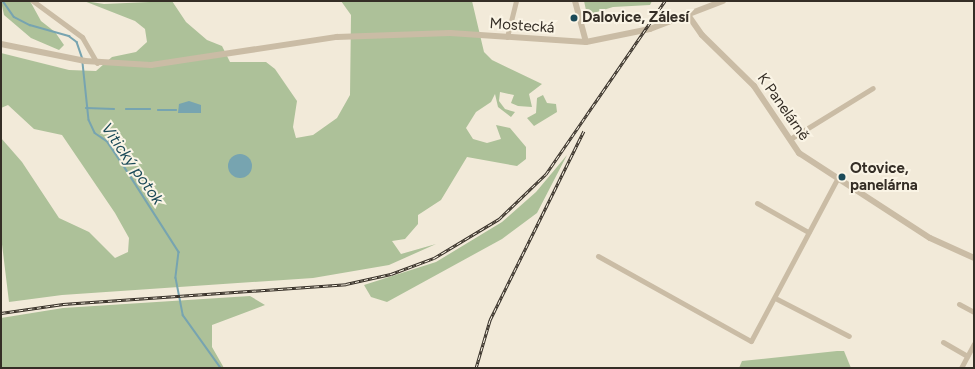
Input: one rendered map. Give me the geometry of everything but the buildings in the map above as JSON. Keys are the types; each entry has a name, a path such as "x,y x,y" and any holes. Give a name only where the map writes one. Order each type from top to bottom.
{"street":[{"path":"33,1 82,37 97,63"},
{"path":"507,37 516,1"},
{"path":"575,1 586,42"},
{"name":"Mostecká","path":"1,44 97,63 178,64 337,37 450,33 586,42 650,29 688,16 723,1"},
{"name":"K Panelárně","path":"688,16 702,35 754,86 799,153 930,238 974,258"},
{"path":"790,139 873,88"},
{"path":"598,256 751,341 837,178"},
{"path":"757,202 808,232"},
{"path":"775,298 849,336"},
{"path":"959,304 974,312"},
{"path":"943,342 967,356"},
{"path":"961,368 974,344"}],"green space":[{"path":"1,1 30,1 41,21 55,32 64,45 59,50 31,38 4,15"},
{"path":"84,1 104,4 172,1 186,22 207,40 222,46 230,62 266,62 275,69 297,101 293,127 296,138 313,135 337,118 350,95 351,15 341,1 472,1 484,52 492,60 542,84 529,94 532,107 518,106 511,103 514,95 500,92 499,101 505,109 515,112 511,117 498,107 495,94 491,102 476,112 466,128 473,139 487,143 501,139 496,125 510,128 526,147 526,159 517,166 467,157 441,200 418,215 418,224 405,239 392,241 401,254 436,244 389,265 313,278 62,295 9,302 1,236 1,138 22,162 59,218 89,232 115,258 128,252 129,238 115,213 62,135 34,129 8,105 1,108 1,53 69,70 96,71 112,57 136,52 147,42 145,29 135,21"},
{"path":"584,1 652,1 650,5 613,7 587,15"},
{"path":"543,95 547,103 556,104 557,112 534,126 527,118 536,113 537,98"},
{"path":"567,155 537,213 502,239 387,302 371,297 364,285 436,262 502,222 536,192"},
{"path":"250,296 265,305 212,325 212,347 224,368 1,368 1,318 63,308"},
{"path":"844,351 851,368 739,368 742,361"}],"water":[{"path":"189,101 201,105 201,113 178,113 179,104"},
{"path":"240,154 249,157 252,166 249,175 240,178 231,175 228,166 231,157"}],"waterway":[{"name":"Vitický potok","path":"3,1 14,17 30,25 69,36 77,42 83,59"},
{"name":"Vitický potok","path":"83,63 89,120 95,133 107,141 179,252 176,278 183,315 221,368"},
{"path":"86,108 114,109"},
{"path":"126,109 150,109"},
{"path":"158,110 176,110"}],"railway":[{"path":"1,313 63,304 346,284 391,274 434,258 499,219 546,174 665,1"},
{"path":"476,368 490,320 584,131"}],"place":[{"name":"Dalovice, Zálesí","path":"574,18"},
{"name":"Otovice, panelárna","path":"842,177"}]}
